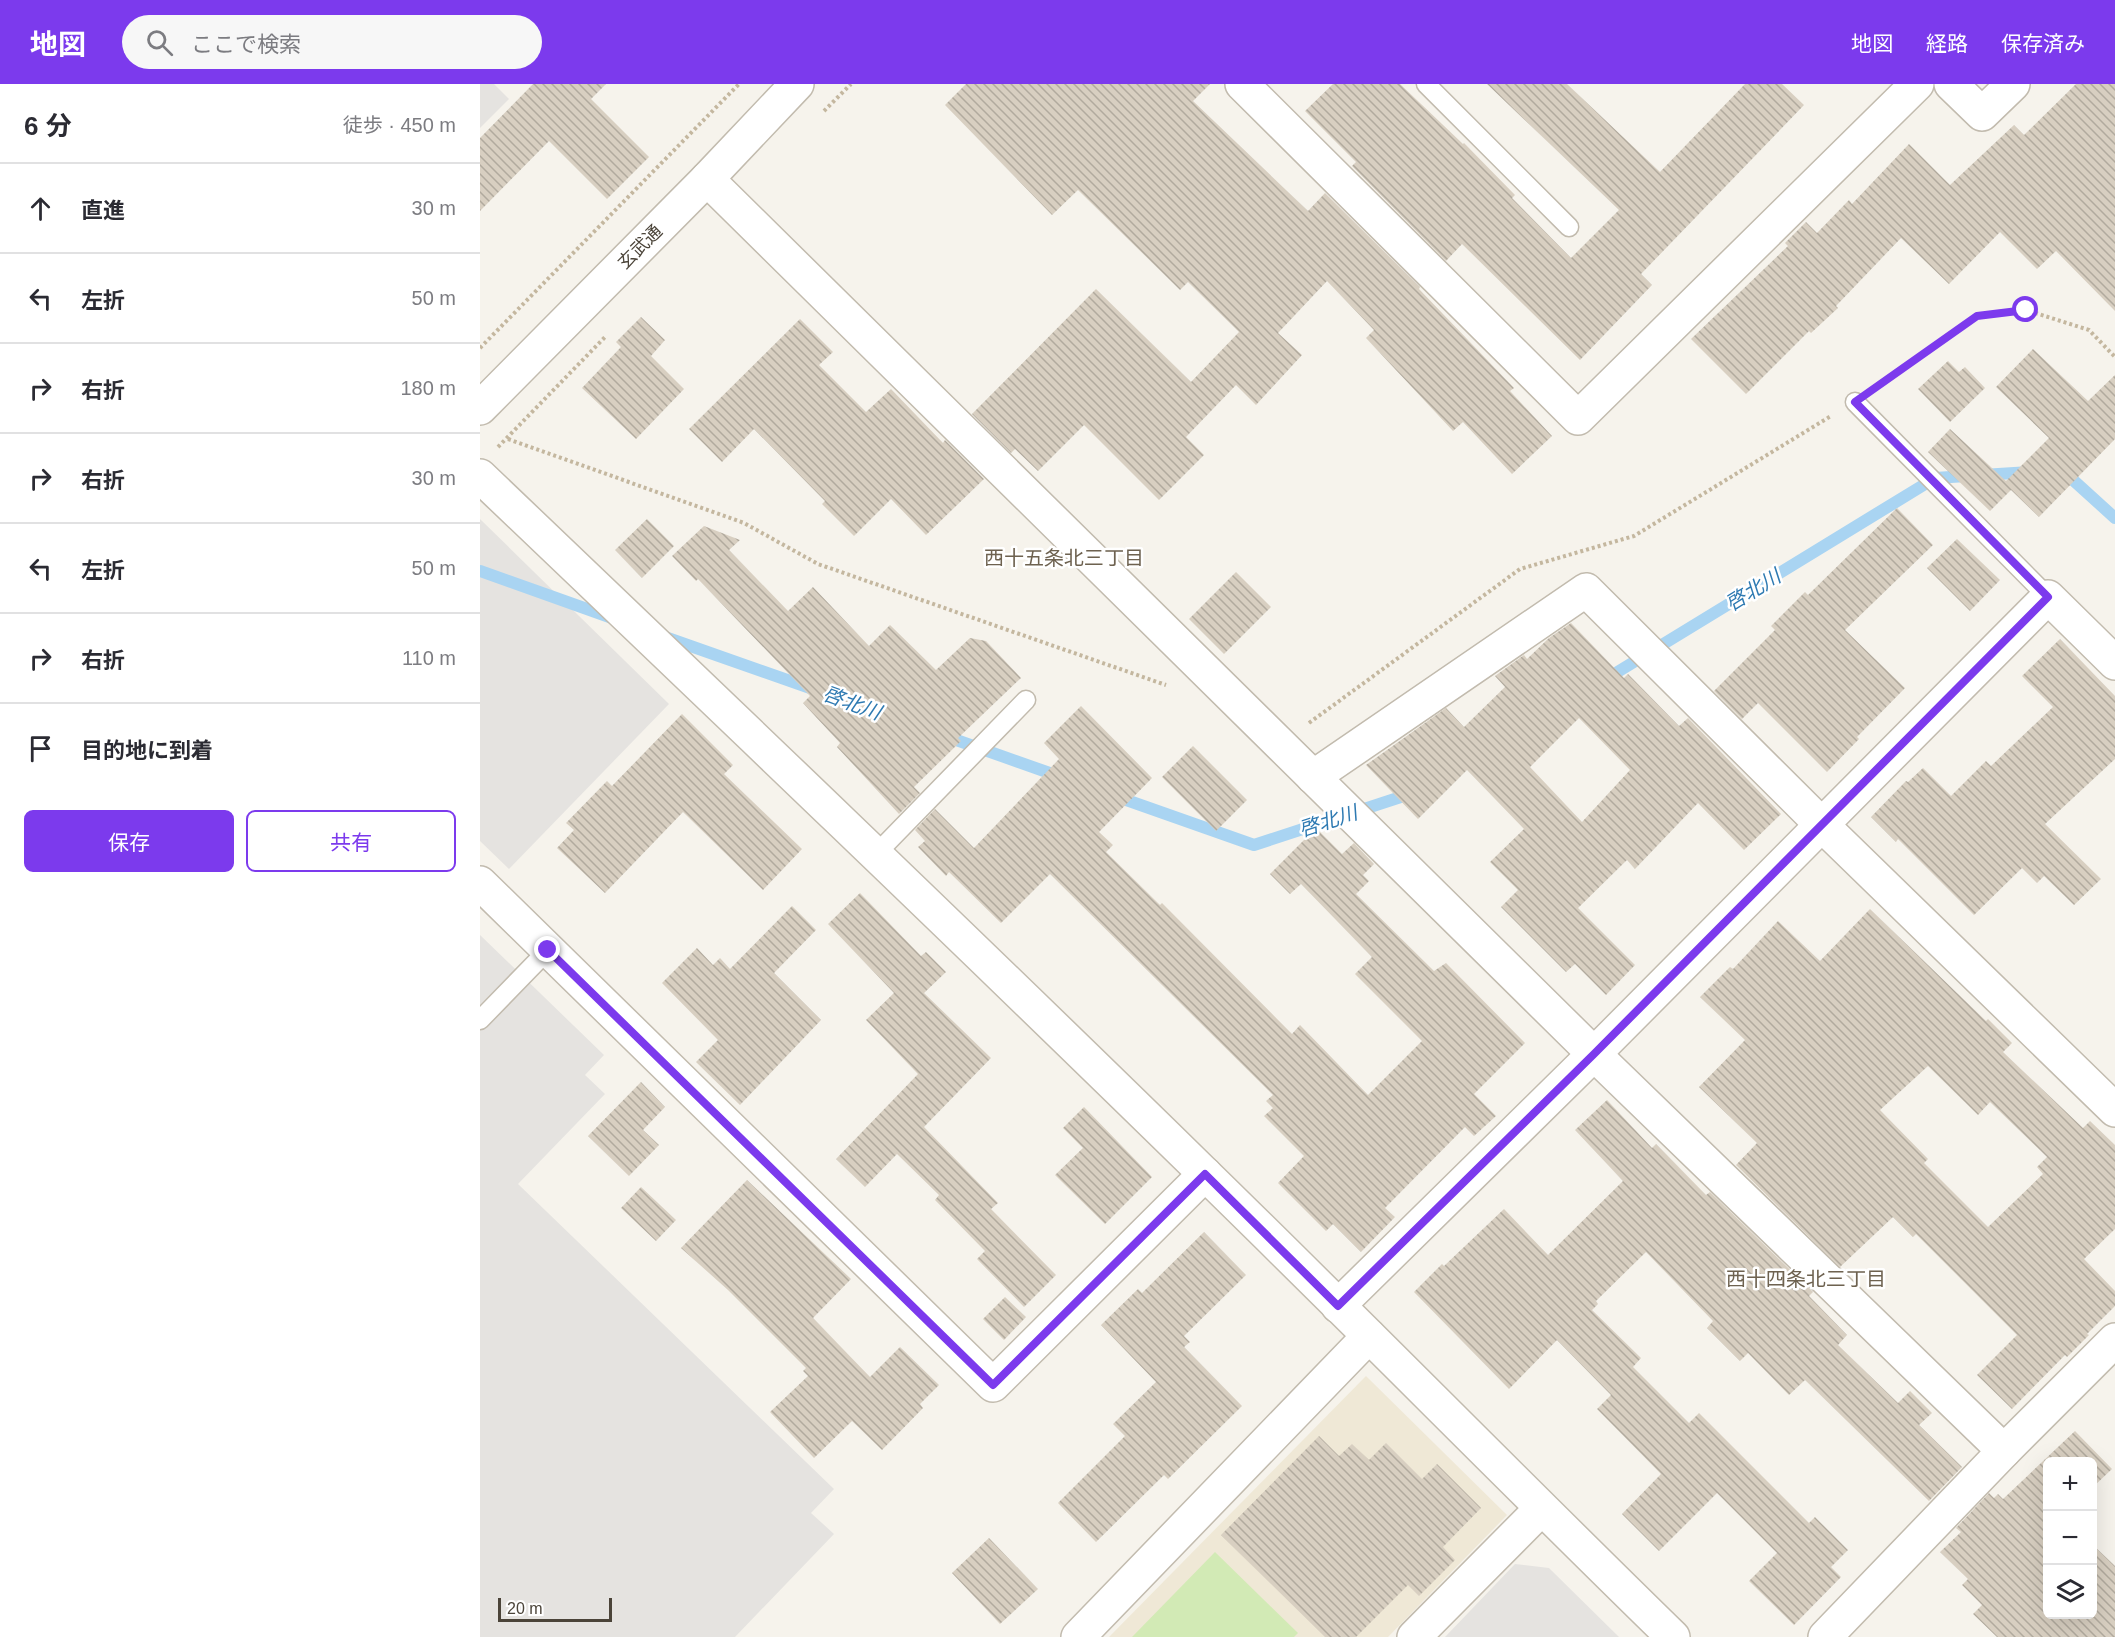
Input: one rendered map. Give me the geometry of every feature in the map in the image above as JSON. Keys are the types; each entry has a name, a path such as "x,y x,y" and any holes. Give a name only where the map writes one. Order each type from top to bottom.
{"street":[{"name":"玄武通","path":"480,408 707,179 797,84"},
{"path":"1256,89 1578,418 1917,84"},
{"path":"1951,84 1982,114 2013,84"},
{"path":"707,179 1594,1054 2004,1451"},
{"path":"480,476 876,854 1205,1174 1541,1509 1673,1637"},
{"path":"1313,777 1586,590 1822,825 2115,1110"},
{"path":"1338,1306 1594,1054 2048,597 2115,663"},
{"path":"480,883 993,1385 1205,1174"},
{"path":"1078,1637 1369,1336"},
{"path":"1825,1637 2004,1451 2115,1340"},
{"path":"1414,1637 1541,1509"}],"lane":[{"path":"1426,84 1569,227"},
{"path":"1855,402 2048,597"},
{"path":"876,854 1026,700"},
{"path":"480,1020 548,950"}],"path":[{"path":"480,348 739,84"},
{"path":"1308,725 1520,569 1634,536 1855,402 1977,316 2026,310 2089,330 2115,357"},
{"path":"508,439 744,523 818,564 1172,687"}],"shaded area":[{"path":"480,84 494,84 509,99 480,128"},
{"path":"480,519 669,704 509,869 480,841"},
{"path":"480,935 604,1055 585,1075 605,1094 518,1184 834,1489 811,1513 834,1534 735,1637 480,1637"},
{"path":"1366,1376 1507,1515 1388,1637 1109,1637"},
{"path":"1515,1564 1549,1568 1619,1637 1445,1637"}],"green space":[{"path":"1215,1552 1298,1633 1294,1637 1132,1637"}],"building":[{"path":"533,84 606,84 591,99 649,157 607,199 549,141 480,211 480,138"},
{"path":"966,84 1210,84 1193,101 1308,211 1325,193 1420,287 1419,289 1514,388 1510,391 1552,436 1512,474 1463,422 1453,431 1366,338 1374,330 1327,281 1278,333 1302,355 1256,405 1236,385 1186,437 1204,455 1159,500 1084,425 1038,471 1015,449 1011,453 972,414 1096,289 1191,382 1239,332 1188,282 1180,290 1078,190 1052,215 945,105"},
{"path":"1333,84 1400,84 1464,143 1515,195 1512,198 1571,258 1619,210 1487,84 1567,84 1660,172 1745,84 1782,84 1804,105 1641,274 1652,285 1580,360 1462,244 1446,261 1352,166 1356,162 1305,111"},
{"path":"2076,84 2115,84 2115,311 2056,251 2037,269 2000,232 1949,284 1901,238 1836,306 1838,308 1811,333 1809,331 1746,394 1691,339 1788,246 1785,243 1806,222 1817,233 1849,200 1852,204 1909,144 1950,185 2014,125 2024,135"},
{"path":"641,317 665,340 651,356 684,389 636,439 582,388 621,347 616,342"},
{"path":"800,319 833,352 819,365 866,412 891,389 943,443 945,440 984,479 926,535 891,499 854,536 822,504 825,501 754,429 722,462 689,429"},
{"path":"2033,349 2088,401 2115,375 2115,439 2039,517 2011,490 1990,511 1928,452 1950,429 2006,481 2049,438 1996,387"},
{"path":"1948,361 1959,372 1965,367 1985,388 1950,422 1918,389"},
{"path":"1897,508 1933,545 1845,630 1905,688 1857,737 1859,739 1827,772 1758,703 1742,719 1714,691 1775,630 1771,626 1805,592 1808,595"},
{"path":"647,519 674,546 642,578 615,550"},
{"path":"704,526 740,540 729,550 788,611 813,587 869,646 890,625 936,670 970,638 986,641 1021,678 958,738 961,741 914,787 920,793 899,814 837,747 840,743 803,703 810,696 698,579 696,581 672,556"},
{"path":"1957,539 2000,580 1970,611 1927,568"},
{"path":"1236,572 1271,607 1224,654 1189,619"},
{"path":"1571,623 1624,678 1628,674 1679,726 1688,718 1781,814 1744,850 1698,803 1635,869 1627,860 1578,908 1635,965 1606,995 1575,964 1566,972 1501,907 1518,890 1490,862 1524,829 1467,770 1418,819 1366,765 1446,708 1464,727 1505,687 1495,676 1524,655 1527,659 1549,638","holes":["1579,718 1630,770 1582,822 1530,767"]},
{"path":"2060,639 2115,696 2115,759 2045,824 2101,879 2074,905 2044,876 2037,883 2022,868 1974,915 1898,839 1896,842 1871,817 1906,781 1908,782 1923,768 1951,796 1986,761 1991,766 2053,707 2022,676"},
{"path":"1081,706 1152,778 1099,832 1113,845 1106,852 1160,905 1162,903 1292,1034 1300,1025 1368,1095 1422,1041 1355,974 1372,957 1301,884 1290,894 1270,874 1316,828 1342,854 1354,843 1374,864 1363,875 1369,881 1356,894 1434,971 1446,963 1525,1043 1474,1094 1496,1116 1474,1136 1465,1127 1385,1208 1395,1217 1361,1252 1333,1224 1326,1231 1278,1183 1304,1156 1264,1116 1273,1108 1266,1101 1273,1095 1050,874 1001,923 949,872 946,876 918,847 925,841 915,830 935,809 974,848 1059,759 1044,743"},
{"path":"682,714 733,765 724,774 802,849 763,890 683,812 605,893 557,848 574,830 566,823 607,781 612,786"},
{"path":"1193,746 1247,800 1216,831 1162,777"},
{"path":"860,893 921,956 926,952 946,972 924,993 991,1058 924,1127 998,1203 991,1209 1056,1275 1024,1307 977,1259 985,1251 935,1200 939,1195 897,1154 865,1187 836,1159 918,1074 866,1020 894,993 828,924"},
{"path":"792,906 816,930 774,973 821,1020 740,1105 696,1062 718,1040 662,983 697,948 713,965 720,958 730,969"},
{"path":"1870,909 1986,1021 1988,1019 2012,1043 2003,1052 2083,1128 2090,1121 2115,1145 2115,1229 2084,1259 2115,1291 2115,1306 2067,1357 2065,1355 2012,1409 1977,1375 2017,1335 1916,1234 1913,1237 1893,1217 1840,1267 1736,1165 1757,1143 1699,1087 1745,1040 1700,997 1730,967 1733,969 1778,921 1820,961","holes":["1928,1066 1978,1115 1990,1102 2047,1157 2037,1167 2043,1174 1988,1227 1924,1163 1928,1159 1880,1110"]},
{"path":"641,1082 665,1107 643,1130 659,1145 629,1176 588,1136"},
{"path":"1607,1100 1652,1148 1656,1144 1706,1195 1710,1192 1813,1292 1809,1296 1847,1335 1838,1345 1898,1403 1910,1391 1932,1413 1919,1425 1962,1467 1929,1501 1805,1380 1789,1395 1748,1353 1740,1361 1707,1328 1713,1321 1646,1252 1596,1301 1598,1304 1592,1310 1641,1358 1633,1367 1689,1423 1699,1413 1809,1523 1815,1517 1848,1550 1831,1567 1841,1577 1794,1625 1749,1581 1777,1553 1717,1493 1659,1551 1622,1514 1661,1474 1597,1409 1611,1395 1557,1340 1509,1389 1414,1292 1504,1209 1548,1255 1623,1181 1575,1130"},
{"path":"1084,1107 1152,1177 1105,1224 1055,1175 1083,1148 1063,1128"},
{"path":"747,1180 851,1279 813,1318 870,1377 900,1347 939,1385 920,1404 923,1408 882,1450 852,1421 814,1458 770,1412 808,1376 803,1371 806,1368 728,1290 681,1248"},
{"path":"641,1187 676,1220 656,1241 621,1208"},
{"path":"1204,1232 1246,1275 1184,1336 1190,1342 1184,1347 1242,1406 1168,1479 1164,1475 1096,1542 1058,1503 1125,1436 1113,1424 1156,1382 1101,1325 1138,1289 1142,1293"},
{"path":"1005,1297 1026,1317 1004,1340 983,1319"},
{"path":"2075,1431 2112,1469 2097,1483 2097,1457 2047,1457"},
{"path":"1319,1436 1339,1456 1352,1444 1369,1460 1386,1443 1422,1479 1437,1464 1481,1508 1443,1547 1455,1560 1419,1596 1408,1585 1356,1637 1325,1637 1221,1535"},
{"path":"2043,1461 2043,1619 2097,1619 2097,1549 2115,1566 2115,1637 1997,1637 1973,1614 1982,1605 1962,1585 1968,1579 1940,1552 1961,1532 1956,1528 1989,1493 1994,1498 1998,1494 2003,1499"},
{"path":"989,1538 1038,1589 1000,1624 952,1573"}],"waterway":[{"name":"啓北川","path":"2062,470 2115,518"},
{"name":"啓北川","path":"1606,679 1935,478 2030,472"},
{"name":"啓北川","path":"480,571 615,619"},
{"name":"啓北川","path":"662,636 813,689"},
{"name":"啓北川","path":"945,736 1061,777"},
{"name":"啓北川","path":"1115,796 1254,845 1413,793"}],"district":[{"name":"西十五条北三丁目","path":"1064,558"},
{"name":"西十四条北三丁目","path":"1806,1279"}],"route":[{"path":"548,950 993,1385 1205,1174 1338,1306 1594,1054 2048,597 1855,402 1977,316 2026,310"}]}
